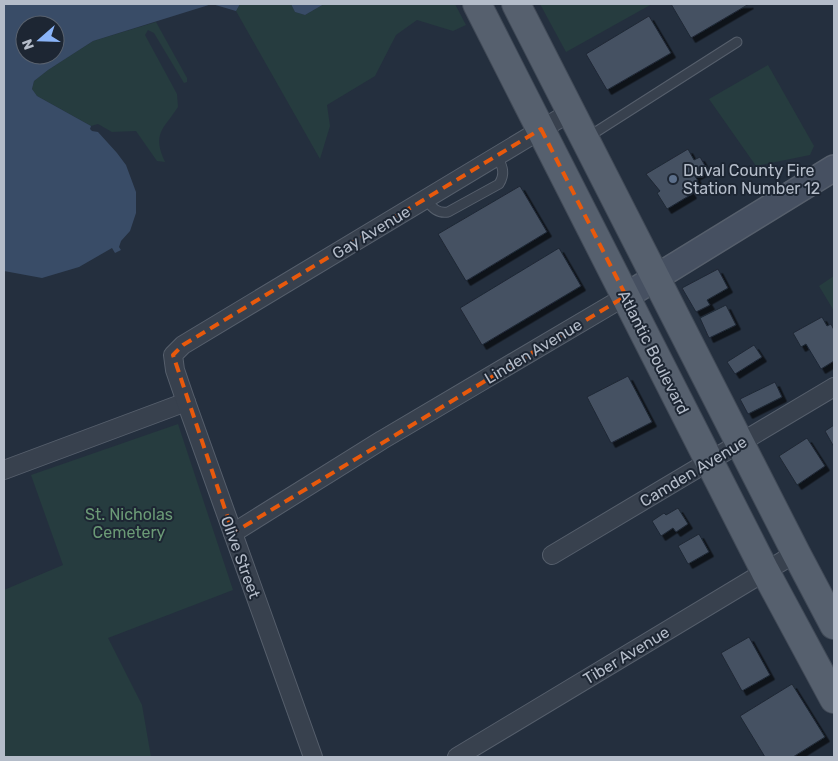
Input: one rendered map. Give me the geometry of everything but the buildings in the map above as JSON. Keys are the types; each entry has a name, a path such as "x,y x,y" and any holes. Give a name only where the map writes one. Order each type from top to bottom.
{"main road":[{"name":"Atlantic Boulevard","path":"477,4 765,571 834,700"},
{"path":"516,4 834,625"}],"street":[{"name":"Gay Avenue","path":"173,355 183,345 572,111"},
{"name":"Linden Avenue","path":"233,533 382,440 626,296 834,168"},
{"name":"Olive Street","path":"173,355 175,370 186,402 312,757"},
{"name":"Camden Avenue","path":"552,554 834,387"},
{"path":"4,470 186,402"},
{"name":"Tiber Avenue","path":"457,757 796,554"}],"lane":[{"path":"585,138 737,42"},
{"path":"426,199 433,208 442,213 448,212 499,184 504,177 497,155"}],"highlighted area":[{"path":"541,129 626,296 233,533 173,355 183,345"}],"green space":[{"path":"240,4 291,4 295,12 305,15 324,4 455,4 466,25 453,31 417,20 396,35 375,76 327,105 330,126 320,159 236,11"},
{"path":"540,4 652,4 566,52"},
{"path":"156,22 187,78 187,82 184,83 154,33 148,30 145,35 177,94 178,107 159,138 165,162 157,161 136,131 112,132 98,124 91,126 37,96 32,89 34,81 56,65 65,65 65,59 93,41"},
{"path":"768,65 814,146 810,155 756,166 709,99"},
{"path":"834,276 834,311 819,286"},
{"name":"St. Nicholas Cemetery","path":"178,424 233,590 108,638 142,705 151,757 4,757 4,590 63,565 31,475"}],"water":[{"path":"4,4 212,4 93,41 65,59 65,15 15,15 15,65 56,65 34,81 32,89 37,96 91,126 90,129 92,131 98,132 126,165 136,192 136,213 130,231 121,241 119,247 121,250 115,253 112,248 79,267 42,278 4,271"},
{"path":"212,4 240,4 236,11"},
{"path":"291,4 324,4 305,15 295,12"}],"place":[{"name":"Duval County Fire Station Number 12","path":"673,179"}]}
